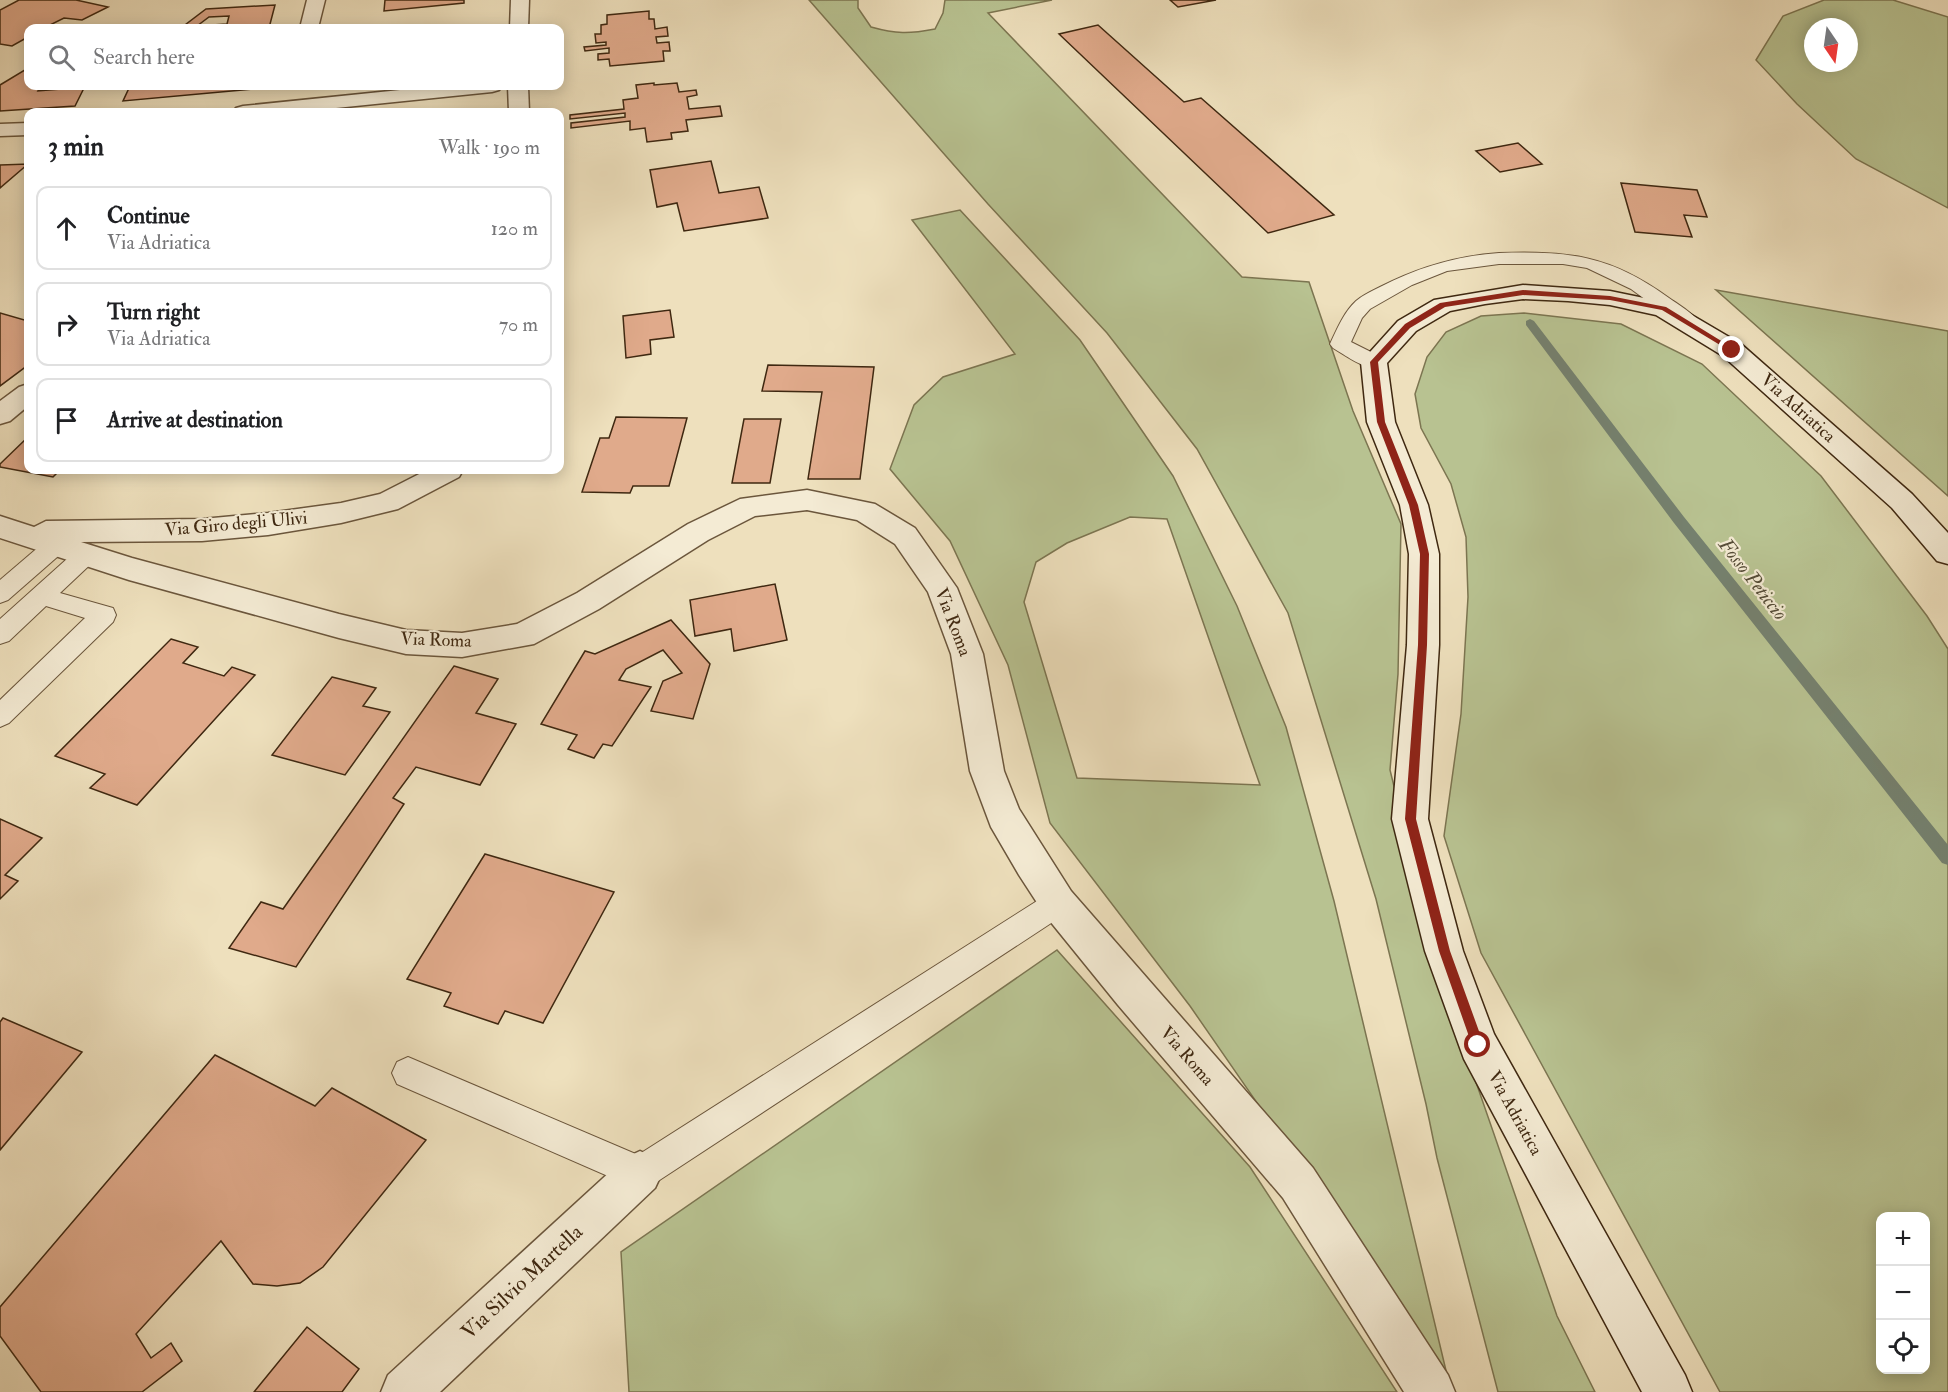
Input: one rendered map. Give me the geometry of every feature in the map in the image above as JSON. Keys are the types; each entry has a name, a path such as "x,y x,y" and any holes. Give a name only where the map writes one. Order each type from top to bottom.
{"street":[{"path":"310,24 316,0"},
{"path":"519,24 520,0"},
{"path":"288,108 293,90"},
{"path":"312,108 459,90"},
{"path":"518,90 519,108"},
{"path":"0,130 24,129"},
{"name":"Via Adriatica","path":"1668,1392 1478,1045 1444,951 1410,819 1423,645 1424,554 1414,505 1381,422 1374,362 1407,326 1443,305 1523,292 1610,298 1664,309 1732,350 1902,501 1948,553"},
{"path":"0,415 24,396"},
{"name":"Via Giro degli Ulivi","path":"7,529 136,532 268,524 341,513 388,502 441,474"},
{"name":"Via Roma","path":"7,529 129,569 406,642 462,645 523,635 588,601 698,532 750,506 807,500 865,511 905,536 942,588 967,654 990,780 1004,816 1058,903 1298,1183 1431,1392"},
{"name":"Via Silvio Martella","path":"405,1392 640,1173"}],"lane":[{"path":"1374,362 1340,344 1350,322 1364,304 1394,286 1433,268 1475,258 1577,260 1613,272 1652,293 1696,328"},
{"path":"0,594 56,545"},
{"path":"0,634 86,555"},
{"path":"0,716 104,615 42,596"},
{"path":"408,1073 640,1173 1058,903"}],"green space":[{"path":"809,0 858,0 858,8 871,27 888,31 918,32 935,29 943,13 945,0 1052,0 988,13 1242,277 1309,282 1353,411 1401,524 1398,674 1390,770 1443,987 1557,1316 1595,1392 1498,1392 1437,1158 1376,899 1288,613 1197,449 1107,333 988,204"},
{"path":"1824,0 1893,0 1948,17 1948,208 1856,159 1797,104 1756,60 1783,16"},
{"path":"960,210 1080,340 1173,476 1237,606 1286,727 1334,901 1448,1379 1190,1006 1050,823 1008,665 950,541 890,469 914,405 943,377 1015,354 912,220","holes":["1130,517 1167,519 1260,785 1077,778 1024,602 1036,562 1067,543"]},
{"path":"1716,290 1948,331 1948,496"},
{"path":"1524,313 1621,324 1702,364 1821,476 1927,616 1948,649 1948,1392 1720,1392 1481,953 1444,836 1461,714 1468,597 1466,537 1451,484 1421,428 1415,394 1427,357 1446,332 1481,316"},
{"path":"1057,950 1250,1167 1397,1392 629,1392 621,1252"}],"building":[{"path":"19,0 76,0 108,7 82,20 64,18 52,24 24,24 24,39 12,46 0,44 0,10"},
{"path":"385,0 464,0 464,3 384,11"},
{"path":"1170,0 1216,0 1178,7"},
{"path":"275,5 270,24 227,24 229,16 209,17 200,24 186,24 206,9"},
{"path":"649,11 649,19 654,19 655,29 667,27 668,36 656,37 657,43 669,42 670,51 663,51 664,61 610,66 609,59 598,60 598,54 609,53 609,48 585,51 584,47 606,45 606,42 596,43 595,34 601,34 601,25 607,24 607,15"},
{"path":"1098,25 1184,102 1201,98 1334,215 1268,233 1059,34"},
{"path":"24,70 24,90 83,90 75,106 0,111 0,85"},
{"path":"654,83 654,85 677,83 679,92 696,90 697,95 687,97 689,109 720,106 722,116 686,120 688,131 671,133 672,139 647,142 645,128 630,130 630,121 571,128 571,123 625,117 625,113 570,119 570,115 624,109 623,100 638,98 636,85"},
{"path":"128,90 242,90 123,101"},
{"path":"1518,143 1542,164 1500,172 1476,151"},
{"path":"711,161 719,193 759,187 768,218 684,231 677,203 657,207 650,170"},
{"path":"24,164 24,167 0,188 0,165"},
{"path":"1621,183 1697,190 1707,217 1684,215 1692,237 1635,232"},
{"path":"670,310 674,337 650,340 651,354 626,358 623,316"},
{"path":"0,313 24,320 24,368 0,386"},
{"path":"768,365 874,367 860,479 808,479 822,392 762,391"},
{"path":"616,417 687,418 669,486 633,486 630,493 582,492 600,438 609,438"},
{"path":"744,419 781,419 770,483 732,483"},
{"path":"24,441 24,472 0,467 0,464"},
{"path":"37,474 56,474 53,477"},
{"path":"775,584 787,640 734,651 731,629 695,636 690,600"},
{"path":"671,620 710,664 693,719 651,711 663,681 682,673 663,650 626,669 619,680 651,687 612,746 603,744 594,758 568,749 577,735 541,724 585,651 595,654"},
{"path":"171,639 198,647 183,663 224,676 232,667 255,675 137,805 90,788 105,774 55,756"},
{"path":"454,666 498,679 476,713 516,724 480,785 416,767 393,798 404,804 296,967 229,948 261,902 283,909"},
{"path":"332,677 376,688 363,706 390,712 345,775 272,755"},
{"path":"0,819 42,838 5,875 18,881 0,899"},
{"path":"485,854 614,892 543,1023 505,1011 498,1024 444,1006 451,993 407,979"},
{"path":"3,1018 82,1052 0,1150 0,1022"},
{"path":"215,1055 315,1106 332,1088 426,1140 323,1267 300,1283 277,1286 253,1284 221,1241 136,1334 151,1358 171,1343 182,1361 142,1392 41,1392 0,1336 0,1307"},
{"path":"307,1327 359,1369 342,1392 254,1392"}],"waterway":[{"name":"Fosso Peticcio","path":"1530,323 1679,520 1948,858"}],"route":[{"path":"1478,1045 1444,951 1410,819 1423,645 1424,554 1414,505 1381,422 1374,362 1407,326 1443,305 1523,292 1610,298 1664,309 1732,350"}]}
